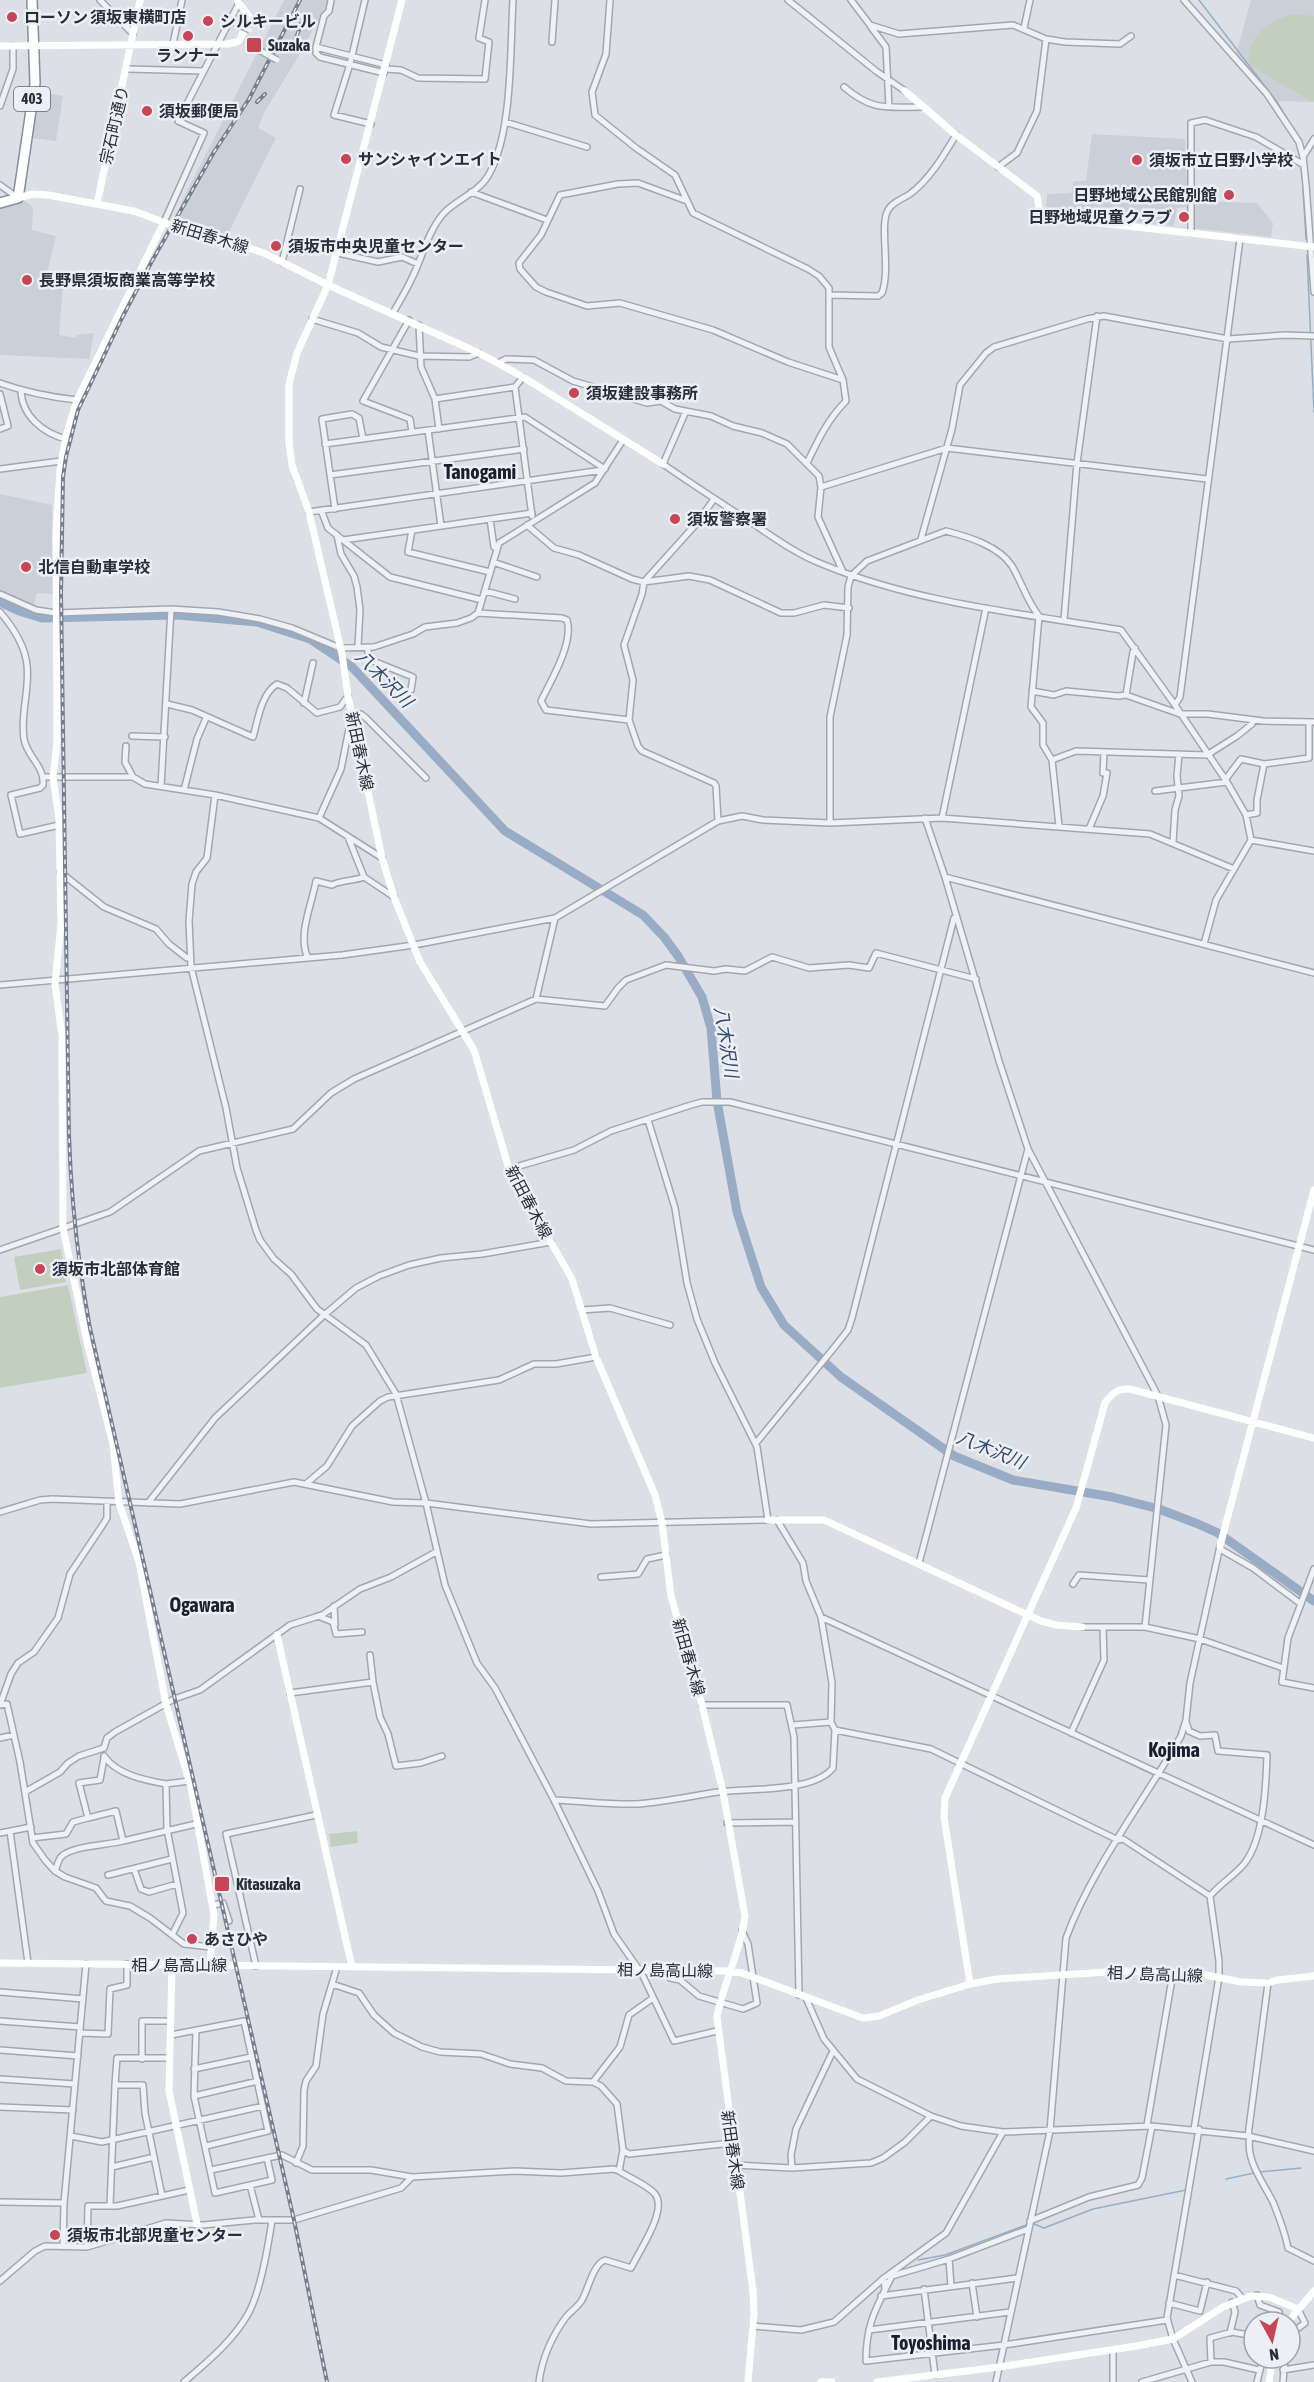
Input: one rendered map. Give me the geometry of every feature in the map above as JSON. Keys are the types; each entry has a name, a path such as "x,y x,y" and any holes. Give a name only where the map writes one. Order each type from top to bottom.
{"highway":[{"name":"403","path":"18,198 35,83 32,0"},
{"path":"0,203 18,198"}],"street":[{"path":"100,0 133,33"},
{"path":"133,33 140,0"},
{"path":"173,44 182,0"},
{"path":"332,0 329,11 324,16 316,47 316,53 320,57 350,64 401,70 418,78 485,79 489,42 479,38 485,0"},
{"path":"365,0 350,64 334,115 371,124"},
{"path":"402,0 328,285 393,312 524,377 663,464 781,542 820,564 899,591 1121,630 1176,705 1246,815 1251,840 1215,900 1204,944"},
{"path":"393,312 418,264 432,230 444,213 488,178 503,138 513,0"},
{"path":"552,42 555,0"},
{"path":"610,0 606,54 592,92 595,116 675,175 693,213 819,276 829,288 829,347 843,380 846,400 824,428 807,463"},
{"path":"788,0 905,91 956,135 1037,196 1039,209 1046,217 1313,247"},
{"path":"851,0 886,47 889,107"},
{"path":"1024,28 1030,0"},
{"path":"1184,0 1267,94 1299,142 1303,157 1313,247 1314,292"},
{"path":"0,46 131,46 173,44 217,44 228,44 238,41 250,18 238,2 217,44 203,71 178,121 204,133 164,222 77,399 66,439 57,500 57,742 53,777 59,825 61,924 55,980 62,1036 63,1228 88,1346 113,1444 119,1503 139,1562 166,1704 189,1781 213,1905 210,1965"},
{"path":"225,18 250,30"},
{"path":"870,25 899,34 1013,25 1046,39 1088,44 1120,44 1131,36"},
{"name":"宗石町通り","path":"97,204 133,33"},
{"path":"998,167 1017,153 1036,111 1046,39"},
{"path":"0,106 13,69 13,46"},
{"path":"316,47 352,56 385,69"},
{"path":"259,50 277,60"},
{"path":"127,69 203,71"},
{"path":"844,87 857,98 875,106 921,107"},
{"path":"1191,233 1191,123 1205,120 1256,137 1304,165"},
{"path":"505,122 587,147"},
{"path":"830,295 878,296 882,293 888,272 885,223 887,211 893,204 911,193 941,160 956,135"},
{"path":"1303,157 1314,139"},
{"path":"687,201 639,183 618,184 560,195 541,235 519,262 520,269 536,287 546,292 587,306 620,303 713,330 788,363 843,380"},
{"path":"0,185 18,198"},
{"path":"282,262 300,189"},
{"path":"471,192 547,220"},
{"name":"新田春木線","path":"18,198 33,194 48,195 134,211 197,235 264,253 328,285 297,353 292,374 287,422 292,465 309,512 341,651 348,696 382,858 394,897 420,962 474,1050 509,1169 572,1279 596,1357 655,1495 662,1523 672,1596 723,1792 744,1909 742,1930 719,2001 717,2031 752,2279 753,2326 748,2382"},
{"path":"1176,705 1193,602 1207,479 1240,239"},
{"path":"338,253 378,262 402,257 418,264"},
{"path":"1064,620 1077,463 1097,316"},
{"path":"921,539 947,448 960,385 986,353 994,347 1097,316 1115,317 1228,339 1311,336"},
{"path":"312,320 358,333 381,346 419,356 459,357 479,353"},
{"path":"409,320 363,401 410,420 412,432"},
{"path":"419,325 421,367 435,399 439,429"},
{"path":"498,363 506,359 534,360 573,381 647,403 661,401 675,409 711,416 787,444 817,472 821,488 819,517 843,572"},
{"path":"435,399 515,387 524,377"},
{"path":"0,383 21,391 53,398 77,399"},
{"path":"515,387 533,521"},
{"path":"21,391 21,400 32,420 52,435 66,439"},
{"path":"0,398 8,426 0,429"},
{"path":"663,464 686,411"},
{"path":"335,509 322,419 352,414 359,418 363,439"},
{"path":"326,444 525,417 605,469"},
{"path":"428,430 441,526"},
{"path":"0,594 36,610 56,613 171,610 218,612 260,619 292,628 341,651 358,646 386,644 425,627 457,623 478,613 499,543 595,483 623,440"},
{"path":"821,488 947,448 1207,479"},
{"path":"330,475 524,449"},
{"path":"0,469 62,461"},
{"path":"309,512 605,469"},
{"path":"714,499 697,523 644,582 624,645 633,680 629,720 638,746 642,751 714,783 718,821"},
{"path":"321,510 328,528 390,577 482,600"},
{"path":"343,540 532,513"},
{"path":"490,519 494,547 497,549"},
{"path":"527,525 554,548 579,555 632,579 644,582 675,576 710,580 781,613 794,613 824,605 849,608"},
{"path":"412,530 408,552 490,572"},
{"path":"830,823 830,717 848,635 848,587 852,576 867,561 946,531 1002,553 1011,565 1032,608 1039,616 1031,707 1043,723 1042,745 1052,760 1059,826"},
{"path":"338,535 341,554 354,576 357,587 360,610 358,646"},
{"path":"493,562 537,577"},
{"path":"485,591 515,599"},
{"path":"942,818 986,608"},
{"path":"161,786 171,610"},
{"path":"0,612 25,653 28,666 23,729 30,755 40,767 44,777 40,788 11,795 20,834 59,825"},
{"path":"478,613 567,620 569,626 557,670 541,700 546,710 629,720"},
{"path":"368,647 368,654 373,660 413,677 411,690"},
{"path":"1126,694 1133,652 1136,648"},
{"path":"304,703 313,663"},
{"path":"167,704 192,710 253,737 265,697 277,684 287,688 317,713 340,706 348,696"},
{"path":"1032,691 1054,695 1066,691 1118,696 1126,694 1180,714 1311,722 1310,758 1264,764 1241,759 1226,781 1155,791"},
{"path":"319,818 341,770 352,714 361,714 366,717 426,777"},
{"path":"184,790 197,739 206,718"},
{"path":"1052,760 1076,751 1207,755 1237,736 1252,724 1253,720"},
{"path":"132,736 165,737"},
{"path":"126,746 125,762 133,777"},
{"path":"1089,829 1103,796 1107,773 1103,772 1104,752"},
{"path":"1173,842 1179,754"},
{"path":"1246,815 1257,813 1257,800 1264,764"},
{"path":"44,777 133,777 145,784 215,795 319,818 382,858"},
{"path":"215,795 207,858 196,872 192,884 189,921 191,967 234,1144 237,1168 260,1240 274,1259 291,1274 323,1316 358,1337 366,1345 396,1394 426,1503 445,1585 477,1663 495,1688 554,1800 598,1891 614,1934 639,1969 674,2041 717,2031"},
{"path":"0,985 308,958 414,945 555,918 594,892 718,821 742,816 763,820 830,823 942,818 1150,834 1234,869"},
{"path":"925,818 1028,1149 1158,1396 1166,1425 1154,1522 1145,1627"},
{"path":"347,835 364,877 394,897"},
{"path":"1251,840 1314,851"},
{"path":"60,872 104,907 156,929 169,944 187,958 190,957"},
{"path":"308,958 304,950 307,920 316,881 332,885 338,882 352,882 364,877"},
{"path":"945,877 1314,973"},
{"path":"756,1443 848,1330 955,915"},
{"path":"536,999 555,918"},
{"path":"0,1251 110,1212 199,1151 293,1129 331,1093 354,1079 536,999 605,1006 626,980 666,965 714,971 726,969 745,971 772,957 809,968 849,965 869,968 876,953 976,979"},
{"path":"509,1169 574,1150 611,1131 702,1102 730,1102 1314,1250"},
{"path":"648,1120 675,1208 687,1283 697,1318 715,1363 756,1443 768,1520"},
{"path":"919,1563 1028,1149"},
{"path":"996,2382 1050,2131 1066,1938 1118,1839 1181,1736 1186,1720 1190,1683 1220,1548 1314,1190"},
{"path":"148,1503 180,1459 215,1418 323,1316 357,1288 379,1276 409,1265 550,1242"},
{"path":"582,1310 610,1308 669,1325"},
{"path":"307,1483 327,1466 352,1426 380,1401 396,1394 499,1380 534,1364 556,1364 596,1357"},
{"path":"970,1984 945,1817 945,1798 1076,1508 1105,1403 1110,1396 1124,1388 1314,1438"},
{"path":"0,1512 40,1500 180,1504 282,1483 307,1483 393,1502 426,1503 591,1524 824,1520 1027,1614 1056,1625 1145,1627 1200,1639 1283,1668"},
{"path":"107,1503 107,1518 70,1574 58,1618 34,1652 18,1663 10,1674 0,1705 7,1704 32,1838 38,1851 55,1871 96,1888 106,1900 130,1906 184,1944 211,1947"},
{"path":"554,1800 576,1800 593,1804 638,1803 794,1785 815,1780 833,1768 835,1730 831,1722 831,1683 821,1617 806,1581 803,1563 777,1520"},
{"path":"1220,1548 1253,1568 1301,1605"},
{"path":"88,1818 80,1783 100,1780 106,1738 174,1699 200,1690 290,1625 318,1616 360,1589 391,1577 436,1552"},
{"path":"601,1577 638,1574 647,1559 666,1555"},
{"path":"1314,1569 1311,1585 1288,1638 1282,1682 1314,1688"},
{"path":"1073,1584 1079,1575 1149,1580"},
{"path":"334,1605 336,1624 334,1627"},
{"path":"318,1616 333,1622 336,1634 362,1632"},
{"path":"821,1617 1314,1845"},
{"path":"1071,1733 1104,1660 1103,1627"},
{"path":"277,1635 352,1967"},
{"path":"370,1654 380,1717 388,1734 396,1766 421,1763 442,1756"},
{"path":"290,1693 373,1683"},
{"path":"702,1705 787,1705 793,1725 802,1997 824,2038 856,2079 932,2116 961,2126 1004,2132 1150,2126 1196,2129 1249,2136 1314,2151"},
{"path":"1186,1720 1189,1731 1200,1736 1215,1735 1218,1751 1267,1755 1265,1790 1253,1851 1243,1865 1210,1896"},
{"path":"793,1725 831,1722"},
{"path":"835,1730 931,1749 960,1765 1118,1839 1123,1839 1210,1896 1219,1977 1167,2320 1192,2382"},
{"path":"0,1738 14,1735"},
{"path":"25,1792 60,1772 68,1763 80,1756 104,1748"},
{"path":"104,1758 122,1771 142,1779 166,1784 189,1781"},
{"path":"166,1784 167,1831 183,1913 172,1935"},
{"path":"32,1838 66,1834 73,1822 116,1811 123,1841"},
{"path":"255,1966 226,1834 316,1815"},
{"path":"727,1823 795,1822"},
{"path":"55,1871 61,1857 84,1846 101,1847 196,1824"},
{"path":"0,1832 31,1827"},
{"path":"10,1831 28,1963"},
{"path":"108,1875 172,1858"},
{"path":"134,1869 141,1889 148,1892 177,1884"},
{"path":"213,1905 223,1903 229,1921"},
{"path":"670,1970 670,1978 680,1980 699,1996 743,2009 757,2003 748,1944 742,1930"},
{"name":"相ノ島高山線","path":"0,1963 730,1971 863,2018 871,2018 970,1984 997,1979 1124,1971 1173,1972 1268,1983 1314,1976"},
{"path":"63,2246 64,2203 86,1964"},
{"path":"0,2021 108,2034 110,1989 127,1985 127,1964"},
{"path":"172,1965 169,2091 197,2224"},
{"path":"296,2163 303,2146 304,2090 306,2081 316,2066 323,2014 337,1967"},
{"path":"1030,2221 1089,2197 1138,2185 1142,2178 1173,1972"},
{"path":"1268,1983 1249,2136 1250,2157 1259,2172 1285,2233 1288,2248 1314,2261"},
{"path":"332,1984 359,1993 374,2014 394,2033 422,2048 440,2052 481,2055 510,2064 542,2068 566,2081 593,2082 601,2085 617,2104 623,2150 619,2171"},
{"path":"0,1992 83,1999"},
{"path":"593,2082 620,2047 629,2015 653,1998"},
{"path":"142,2059 142,2021 170,2021"},
{"path":"171,2035 244,2021 268,2131 206,2146"},
{"path":"196,2030 194,2096 216,2193 272,2180 267,2158"},
{"path":"0,2050 78,2056"},
{"path":"792,2168 791,2155 796,2129 833,2051"},
{"path":"195,2069 251,2057"},
{"path":"110,2205 117,2058 169,2058"},
{"path":"0,2079 75,2084"},
{"path":"194,2096 258,2081"},
{"path":"115,2085 143,2085 149,2131 162,2196"},
{"path":"71,2136 102,2142 263,2106"},
{"path":"0,2107 73,2110"},
{"path":"735,2165 792,2168 871,2163 883,2158 905,2142 932,2116"},
{"path":"753,2326 801,2330 834,2322 884,2278 946,2233 1004,2132"},
{"path":"623,2150 629,2154 732,2143"},
{"path":"211,2170 282,2155 312,2170 370,2170 412,2177 515,2171 561,2174 614,2169 655,2193 659,2204 653,2228 632,2268 605,2260 598,2265 581,2302 554,2335 543,2361 539,2382"},
{"path":"112,2167 154,2157"},
{"path":"0,2281 35,2251 45,2246 87,2247 166,2223 294,2220 401,2187 412,2177"},
{"path":"250,2185 259,2220"},
{"path":"87,2247 88,2206 117,2206 189,2190"},
{"path":"0,2202 64,2203"},
{"path":"184,2382 224,2346 249,2312 267,2250 272,2220"},
{"path":"1028,2229 949,2259 892,2276 872,2313 866,2361 1004,2345 1167,2320"},
{"path":"949,2259 951,2286"},
{"path":"1174,2275 1236,2291 1242,2298"},
{"path":"884,2278 885,2289"},
{"path":"881,2296 1017,2278"},
{"path":"1170,2303 1200,2311 1207,2282"},
{"path":"972,2283 977,2317"},
{"path":"924,2289 935,2375"},
{"path":"877,2382 999,2367 1113,2350 1173,2338 1242,2298 1257,2295 1277,2299 1298,2309 1314,2291"},
{"path":"1257,2295 1260,2305 1274,2310"},
{"path":"1230,2333 1235,2312 1232,2302"},
{"path":"869,2330 1010,2312"},
{"path":"1211,2362 1210,2338 1230,2333 1242,2334"},
{"path":"1113,2350 1113,2382"},
{"path":"1142,2382 1211,2362 1242,2366"},
{"path":"1257,2382 1259,2370"},
{"path":"1283,2370 1283,2382"},
{"path":"821,2382 832,2382"}],"shaded area":[{"path":"284,0 329,0 326,14 314,27 265,111 258,128 276,138 226,238 194,230 177,222 181,203"},
{"path":"1251,0 1314,0 1314,102 1275,101 1235,58"},
{"path":"39,92 63,96 56,141 32,138"},
{"name":"須坂市立日野小学校","path":"1092,134 1185,139 1188,207 1177,208 1174,226 1046,213 1047,194 1071,193 1074,181 1086,181"},
{"name":"長野県須坂商業高等学校","path":"25,201 33,207 32,230 56,236 46,277 63,283 59,335 76,338 77,335 94,333 89,359 0,355 0,208"},
{"path":"1193,201 1257,203 1273,223 1271,237 1193,228"},
{"name":"北信自動車学校","path":"0,494 52,505 53,594 37,593 34,606 0,591"}],"green space":[{"path":"1293,14 1314,16 1314,100 1311,101 1250,64 1251,46 1261,31"},
{"name":"須坂市北部体育館","path":"61,1249 66,1282 20,1290 14,1257"},
{"path":"68,1285 87,1373 0,1388 0,1297"},
{"path":"357,1831 358,1843 331,1847 329,1834"}],"waterway":[{"path":"1199,0 1277,102 1289,122"},
{"path":"1302,171 1306,239"},
{"path":"1307,255 1314,412"},
{"name":"八木沢川","path":"0,602 42,618 178,615 257,622 310,639 352,667 505,831 643,915 678,956 702,997 711,1028 717,1101 737,1212 761,1287 784,1325 841,1377 954,1456 1013,1480 1112,1497 1159,1509 1198,1524 1218,1533 1314,1601"},
{"path":"1007,1706 1041,1722"},
{"path":"1093,1746 1154,1775"},
{"path":"1259,2172 1301,2168"},
{"path":"1226,2179 1254,2173"},
{"path":"1034,2224 1044,2228 1093,2209 1186,2190"},
{"path":"918,2260 945,2255 1026,2225"}],"railway":[{"path":"300,0 249,99 214,152 152,261 78,410 63,477 61,593 69,1134 73,1207 82,1280 90,1328 294,2220 327,2382"},
{"path":"294,44 301,24"},
{"path":"257,102 265,94"}],"place":[{"name":"ローソン 須坂東横町店","path":"12,17"},
{"name":"シルキービル","path":"208,21"},
{"name":"ランナー","path":"188,36"},
{"name":"Suzaka","path":"254,45"},
{"name":"須坂郵便局","path":"147,111"},
{"name":"サンシャインエイト","path":"346,159"},
{"name":"須坂市立日野小学校","path":"1137,160"},
{"name":"日野地域公民館別館","path":"1229,195"},
{"name":"日野地域児童クラブ","path":"1184,217"},
{"name":"須坂市中央児童センター","path":"276,246"},
{"name":"長野県須坂商業高等学校","path":"27,280"},
{"name":"須坂建設事務所","path":"574,393"},
{"name":"須坂警察署","path":"675,519"},
{"name":"北信自動車学校","path":"26,567"},
{"name":"須坂市北部体育館","path":"40,1269"},
{"name":"Kitasuzaka","path":"222,1884"},
{"name":"あさひや","path":"192,1939"},
{"name":"須坂市北部児童センター","path":"55,2235"}],"district":[{"name":"Tanogami","path":"480,472"},
{"name":"Ogawara","path":"202,1605"},
{"name":"Kojima","path":"1174,1750"},
{"name":"Toyoshima","path":"931,2343"}]}
